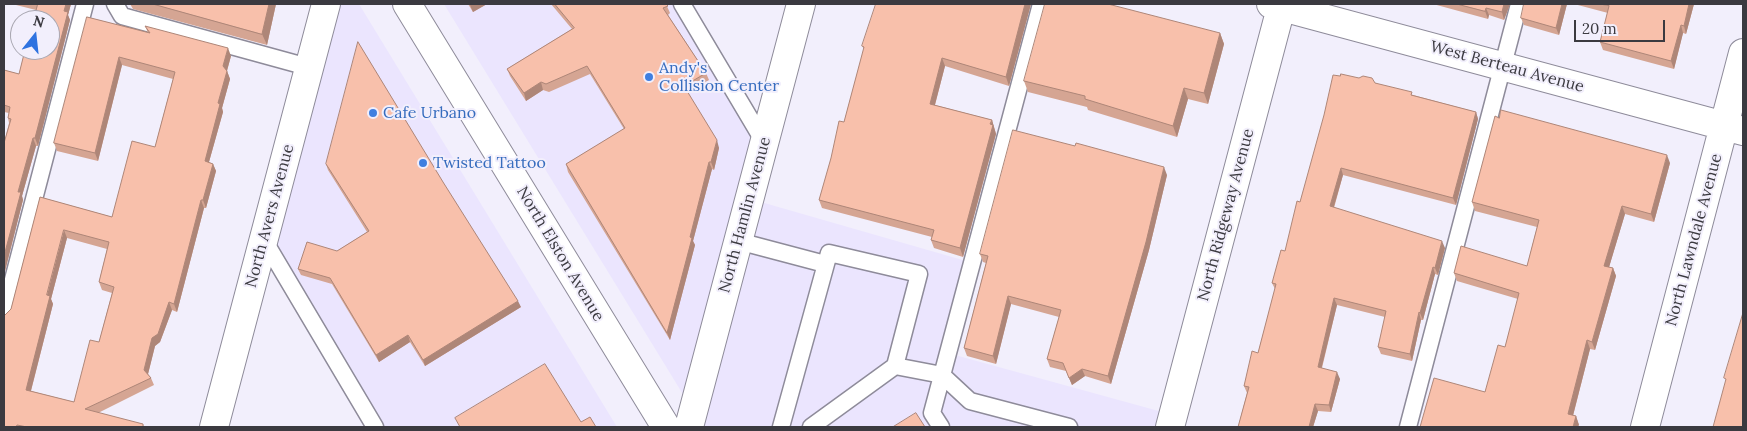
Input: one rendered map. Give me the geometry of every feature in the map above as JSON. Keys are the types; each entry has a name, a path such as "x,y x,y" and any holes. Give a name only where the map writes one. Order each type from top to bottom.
{"street":[{"name":"North Avers Avenue","path":"214,427 326,4"},
{"name":"North Elston Avenue","path":"407,4 666,427"},
{"name":"North Hamlin Avenue","path":"689,427 801,4"},
{"name":"West Berteau Avenue","path":"1278,5 1734,128"},
{"name":"North Ridgeway Avenue","path":"1170,427 1278,5"},
{"name":"North Lawndale Avenue","path":"1645,427 1734,128 1743,53"}],"lane":[{"path":"4,314 85,4"},
{"path":"115,4 122,16 308,67"},
{"path":"682,4 764,142"},
{"path":"941,427 932,412 1041,4"},
{"path":"1408,427 1519,4"},
{"path":"264,240 375,427"},
{"path":"738,241 825,264"},
{"path":"780,427 829,253 919,274 895,366 811,427"},
{"path":"895,366 942,375 970,401 1069,427"}],"shaded area":[{"path":"330,4 359,4 617,427 380,427 269,240"},
{"path":"444,4 679,4 762,141 747,198 966,261 944,352 1166,413 1163,427 703,427"}],"building":[{"path":"38,4 66,4 64,11 68,12 60,43 60,10 36,10"},
{"path":"153,4 269,4 262,34"},
{"path":"555,4 666,4 668,6 663,8 706,73 684,86 717,140 711,162 709,162 690,237 692,238 667,333 566,164 625,128 587,66 546,84 541,82 524,93 507,69 574,28"},
{"path":"876,4 1025,4 1006,77 942,58 930,104 992,120 990,124 993,125 960,248 931,240 934,230 819,200 839,121 844,122 864,47 862,46"},
{"path":"1045,4 1108,4 1220,33 1204,93 1184,88 1173,126 1085,99 1085,96 1024,81"},
{"path":"1457,4 1504,4 1502,12 1486,8 1485,11"},
{"path":"1524,4 1562,4 1556,28 1521,18"},
{"path":"1600,4 1689,4 1684,26 1681,25 1671,61 1600,42 1609,6"},
{"path":"87,17 150,33 145,26 228,48 223,66 227,71 205,161 213,164 203,200 201,200 174,304 169,302 158,334 152,338 144,370 151,378 85,409 143,424 143,427 27,427 17,425 16,427 4,427 4,316 11,309 40,197 112,217 132,141 155,147 175,72 119,57 95,153 54,143","holes":["64,230 109,242 99,282 114,287 99,342 90,340 74,402 26,390 50,296 47,295"]},
{"path":"358,42 518,301 423,360 408,335 376,355 330,278 298,269 307,242 337,251 369,231 326,164"},
{"path":"22,60 55,60 35,138 33,138 18,192 21,192 4,256 4,143 11,119 8,118 10,107 4,105 4,70 19,74"},
{"path":"1341,74 1359,78 1363,76 1372,78 1375,83 1412,92 1411,95 1476,112 1453,198 1341,168 1330,206 1442,241 1435,268 1433,267 1419,312 1410,354 1378,347 1386,311 1334,298 1318,367 1337,372 1329,405 1315,404 1309,427 1238,427 1249,387 1244,386 1252,351 1258,353 1276,284 1272,283 1281,250 1285,251 1297,201 1300,202 1333,75 1340,76"},
{"path":"1501,110 1667,155 1651,214 1622,206 1604,266 1613,268 1592,342 1587,340 1568,414 1576,416 1573,427 1420,427 1434,378 1485,392 1498,345 1505,347 1519,293 1454,273 1461,246 1527,266 1539,220 1472,202 1495,116 1499,118"},
{"path":"1013,130 1075,146 1076,143 1164,167 1146,242 1108,376 1082,369 1069,378 1063,363 1047,359 1061,310 1008,296 993,356 964,348 988,256 980,254"},
{"path":"1743,313 1743,427 1713,427 1726,379 1724,378"},
{"path":"545,364 581,422 590,417 596,427 460,427 455,418"},
{"path":"916,413 925,427 893,427"}],"place":[{"name":"Andy's Collision Center","path":"649,77"},
{"name":"Cafe Urbano","path":"373,113"},
{"name":"Twisted Tattoo","path":"423,163"}]}
